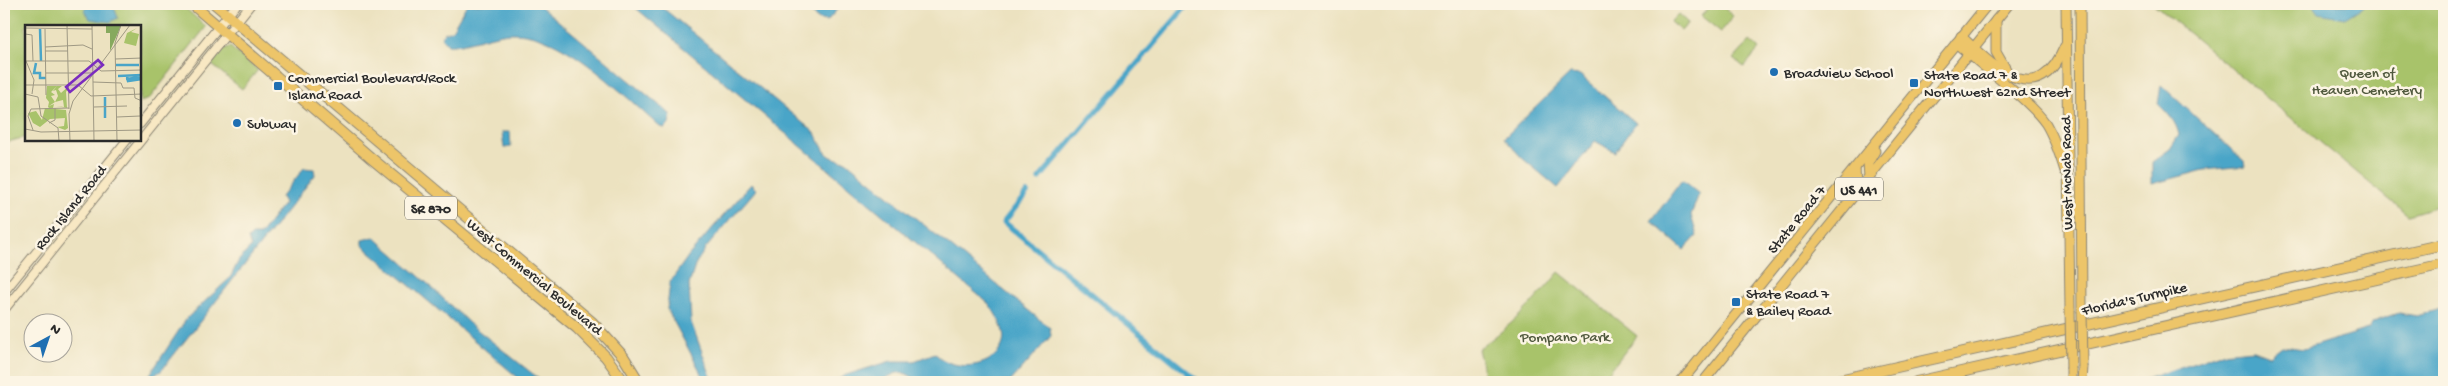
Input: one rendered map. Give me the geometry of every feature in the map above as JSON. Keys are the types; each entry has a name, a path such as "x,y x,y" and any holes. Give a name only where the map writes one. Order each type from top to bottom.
{"highway":[{"name":"West Commercial Boulevard","path":"192,4 371,158 577,328 606,357 624,382"},
{"name":"West Commercial Boulevard","path":"215,4 592,322 623,356 639,382"},
{"name":"Florida's Turnpike","path":"1830,382 2444,244"},
{"path":"1916,382 2444,264"},
{"path":"606,357 619,382"}],"main road":[{"path":"141,123 236,4"},
{"name":"Rock Island Road","path":"141,140 251,4"},
{"name":"State Road 7","path":"1681,382 1988,4"},
{"name":"State Road 7","path":"1703,382 2008,4"},
{"name":"West McNab Road","path":"2066,4 2071,382"},
{"name":"West McNab Road","path":"2080,4 2082,382"},
{"path":"1996,19 1996,52 2003,67 2012,77"},
{"path":"1959,40 2032,107 2045,123 2058,146 2068,181"},
{"path":"1971,51 2012,77 2031,80 2049,73 2058,64 2067,42"},
{"path":"1869,177 1868,162 1888,129"},
{"name":"Rock Island Road","path":"4,292 126,141"},
{"name":"Rock Island Road","path":"4,310 140,141"},
{"path":"1848,204 1856,184 1855,168"}],"green space":[{"path":"4,4 181,4 206,27 149,99 141,102 141,25 25,25 25,137 4,143"},
{"path":"1712,4 1721,5 1733,16 1721,32 1701,16"},
{"name":"Queen of Heaven Cemetery","path":"2154,4 2444,4 2444,204 2408,215"},
{"path":"1678,14 1688,23 1681,31 1670,22"},
{"path":"1750,41 1759,49 1744,67 1734,59"},
{"path":"230,47 258,70 242,89 211,64 223,49"},
{"name":"Pompano Park","path":"1559,272 1637,336 1601,382 1486,382 1478,349 1522,314"}],"water":[{"path":"87,4 113,4 118,18 110,22 90,19 85,11"},
{"path":"467,4 538,4 670,114 669,123 665,128 660,127 591,67 551,42 531,35 511,33 448,45 441,37 444,33 452,30"},
{"path":"631,4 658,4 814,132 828,155 846,161 1050,328 1051,336 1010,382 919,382 905,373 896,373 873,382 833,382 846,375 891,361 914,361 935,353 950,363 969,366 979,364 988,361 1001,348 1004,337 1003,331 989,304"},
{"path":"800,4 842,4 827,21 819,20"},
{"path":"2313,4 2367,4 2345,18 2319,13"},
{"path":"1570,74 1580,75 1636,123 1615,152 1595,141 1558,188 1522,158 1504,138"},
{"path":"2161,85 2244,161 2245,166 2204,170 2152,184 2152,162 2170,149 2179,135 2174,122 2158,104"},
{"path":"502,132 510,132 511,147 504,148"},
{"path":"304,168 314,169 315,175 162,370 145,382 187,318 230,278 239,260 251,247 248,239 252,235 260,235 284,203 281,197"},
{"path":"1682,180 1699,194 1691,215 1697,236 1684,250 1651,221"},
{"path":"751,184 756,189 755,191 706,248 696,263 689,285 691,322 713,382 706,382 667,309 670,282 689,255"},
{"path":"374,237 427,283 470,324 543,382 523,382 362,245 362,240"},
{"path":"2444,308 2444,382 2137,382 2221,353 2253,350 2269,356 2282,346 2304,349 2368,329 2373,322 2399,313 2417,316"}],"waterway":[{"path":"1039,179 1188,4"},
{"path":"1027,193 1004,222 1199,382"}],"place":[{"name":"Broadview School","path":"1774,72"},
{"name":"State Road 7 & Northwest 62nd Street","path":"1914,83"},
{"name":"Commercial Boulevard/Rock Island Road","path":"278,86"},
{"name":"Subway","path":"237,123"},
{"name":"State Road 7 & Bailey Road","path":"1736,302"}]}
